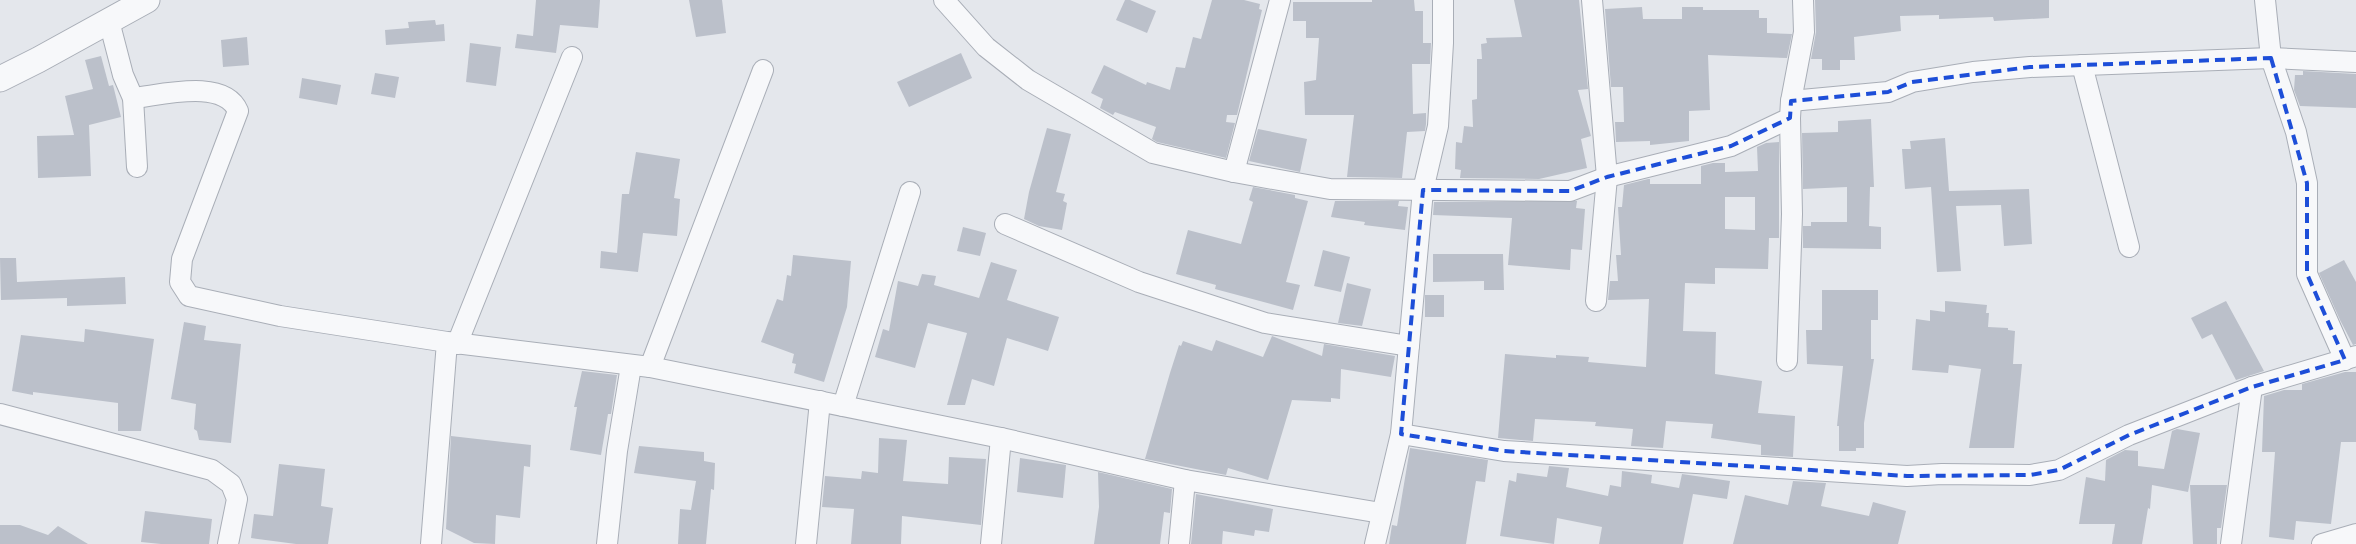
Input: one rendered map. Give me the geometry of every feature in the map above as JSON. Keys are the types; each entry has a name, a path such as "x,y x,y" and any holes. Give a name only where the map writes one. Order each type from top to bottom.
{"street":[{"path":"0,79 147,0"},
{"path":"944,0 986,47 1028,80 1153,153 1234,172 1330,189 1570,191 1607,177 1731,146 1791,110 1888,92 1912,82 1973,72 2082,65 2271,58 2356,62"},
{"path":"1234,172 1280,0"},
{"path":"1375,544 1401,434 1423,190 1438,126 1443,43 1443,0"},
{"path":"1592,0 1607,177 1596,301"},
{"path":"1787,360 1792,214 1791,110 1804,32 1802,0"},
{"path":"1401,434 1504,451 1907,476 1942,474 2030,475 2059,470 2129,435 2252,388 2351,358 2307,274 2307,183 2296,132 2271,58 2265,0"},
{"path":"108,21 122,75 133,98 137,167"},
{"path":"431,544 452,343 572,57"},
{"path":"2082,65 2129,247"},
{"path":"607,544 617,451 641,367 763,70"},
{"path":"133,98 208,90 221,93 234,103 238,111 182,260 180,282 189,296 280,316 452,343 641,367 1001,438 1185,480 1381,513"},
{"path":"843,406 910,192"},
{"path":"1005,224 1139,282 1265,323 1409,346"},
{"path":"2231,544 2252,388"},
{"path":"806,544 820,401"},
{"path":"0,414 212,470 232,484 237,498 228,544"},
{"path":"991,544 1001,438"},
{"path":"1179,544 1185,480"},
{"path":"2322,544 2356,534"}],"highlighted area":[{"path":"2271,58 2307,183 2307,274 2345,360 2252,387 2129,435 2059,470 2030,475 1907,476 1504,451 1401,434 1423,190 1570,191 1607,177 1731,146 1790,118 1791,101 1888,92 1912,82 2030,67"}],"building":[{"path":"536,0 600,0 598,28 560,25 556,53 515,48 517,34 533,36"},
{"path":"689,0 722,0 726,33 696,37"},
{"path":"1125,0 1130,0 1156,11 1147,33 1116,20"},
{"path":"1212,0 1244,0 1260,4 1259,9 1262,10 1237,115 1227,115 1226,122 1235,123 1226,158 1157,142 1152,139 1156,127 1115,112 1113,115 1100,108 1103,99 1091,93 1104,65 1146,85 1147,82 1170,90 1176,67 1185,68 1193,37 1201,39"},
{"path":"1372,0 1414,0 1415,11 1423,11 1423,43 1431,43 1430,64 1412,64 1413,114 1426,113 1426,124 1425,131 1407,132 1402,178 1347,177 1354,115 1305,115 1304,82 1316,80 1319,38 1306,38 1306,21 1293,21 1293,2 1372,2"},
{"path":"1514,0 1579,0 1588,89 1578,90 1591,136 1581,139 1587,168 1539,179 1460,178 1461,170 1455,169 1456,142 1462,143 1464,126 1473,127 1472,100 1477,99 1477,59 1482,59 1481,44 1487,43 1486,38 1522,37"},
{"path":"1815,0 2049,0 2049,18 1994,21 1993,17 1939,19 1939,15 1900,16 1901,31 1854,37 1855,60 1840,60 1840,70 1822,70 1822,59 1811,59 1816,32"},
{"path":"1642,7 1643,19 1682,19 1682,7 1703,7 1703,10 1759,10 1759,18 1767,18 1767,33 1792,34 1787,58 1708,55 1710,110 1689,111 1689,141 1650,145 1650,141 1616,142 1615,122 1624,122 1623,87 1611,87 1605,9"},
{"path":"435,20 436,25 444,24 445,41 386,45 385,30 409,28 408,22"},
{"path":"247,37 249,65 223,67 221,40"},
{"path":"470,43 501,47 496,86 466,82"},
{"path":"961,53 972,78 909,107 897,82"},
{"path":"101,56 109,86 113,85 121,117 89,125 91,176 38,178 37,136 74,135 65,96 93,89 85,60"},
{"path":"2303,71 2356,74 2356,108 2300,106 2294,90 2295,75 2303,75"},
{"path":"375,73 399,77 395,98 371,94"},
{"path":"302,78 341,85 337,105 299,98"},
{"path":"1871,119 1874,187 1870,187 1869,226 1881,227 1881,249 1803,248 1803,226 1811,226 1811,222 1847,222 1847,187 1803,189 1802,133 1838,132 1838,121"},
{"path":"1047,128 1071,134 1056,192 1065,194 1063,201 1067,203 1062,230 1039,226 1024,219 1029,192"},
{"path":"1258,129 1307,139 1300,172 1249,161"},
{"path":"1945,138 1949,191 2029,189 2032,244 2004,246 2001,205 1956,206 1961,271 1937,272 1931,187 1905,189 1902,149 1911,149 1910,141"},
{"path":"1779,142 1779,238 1769,238 1768,269 1715,268 1715,284 1685,283 1683,331 1716,332 1715,374 1762,381 1758,413 1795,416 1793,457 1761,455 1761,445 1711,438 1713,424 1666,421 1663,448 1631,446 1633,429 1595,426 1596,422 1535,419 1533,441 1498,438 1505,354 1556,358 1556,355 1589,357 1588,362 1646,367 1649,299 1608,300 1610,281 1618,281 1616,255 1621,255 1618,207 1622,207 1624,185 1648,179 1650,179 1650,184 1701,184 1701,166 1713,163 1725,163 1725,172 1758,171 1757,147 1766,143","holes":["1725,197 1755,197 1755,230 1725,229"]},
{"path":"636,152 680,159 674,198 680,199 677,236 643,233 638,272 600,268 601,251 617,253 622,194 629,194"},
{"path":"1253,187 1295,195 1295,198 1308,201 1286,282 1300,285 1293,310 1215,289 1216,285 1176,274 1188,230 1241,244 1253,202 1249,200"},
{"path":"1335,201 1399,201 1398,206 1408,207 1405,230 1364,225 1365,222 1331,217"},
{"path":"1577,201 1576,208 1585,209 1582,250 1571,249 1570,270 1508,265 1512,218 1433,215 1434,202"},
{"path":"963,227 986,233 980,256 957,251"},
{"path":"1323,250 1350,257 1341,292 1314,286"},
{"path":"1433,254 1503,254 1504,290 1484,290 1484,281 1433,282"},
{"path":"793,255 851,261 847,307 824,382 794,373 796,364 792,363 794,354 761,342 777,299 783,301 787,275 791,276"},
{"path":"0,258 16,258 17,282 125,277 126,304 67,306 67,298 1,300"},
{"path":"2344,260 2356,282 2356,344 2353,345 2319,273"},
{"path":"991,262 1017,270 1007,300 1059,317 1048,351 1007,338 994,386 972,379 965,405 947,405 967,333 928,323 915,368 875,357 883,329 889,331 898,281 918,286 922,274 936,276 934,285 979,298"},
{"path":"1347,283 1371,289 1362,326 1338,323"},
{"path":"1822,290 1878,290 1878,320 1871,320 1871,359 1874,359 1864,423 1864,448 1856,448 1856,451 1839,451 1839,426 1837,426 1843,366 1807,364 1806,330 1822,330"},
{"path":"1425,295 1444,295 1444,317 1425,317"},
{"path":"1945,301 1987,305 1986,313 1989,313 1988,327 2008,328 2008,330 2015,331 2013,364 2022,364 2014,448 1969,448 1981,369 1949,365 1948,373 1912,370 1916,319 1930,321 1930,310 1945,312"},
{"path":"2226,301 2264,371 2236,380 2212,334 2202,339 2191,318"},
{"path":"184,322 206,326 204,340 241,344 231,443 199,440 197,431 194,429 196,404 171,399"},
{"path":"85,329 154,339 141,431 118,431 118,403 33,392 33,395 12,391 21,335 84,342"},
{"path":"1272,336 1322,356 1324,344 1395,356 1391,377 1341,369 1340,399 1331,398 1331,402 1292,400 1268,480 1228,468 1226,475 1145,459 1179,345 1181,346 1183,341 1212,351 1216,340 1263,357"},
{"path":"582,371 617,375 611,414 608,414 601,455 570,450 577,407 574,407"},
{"path":"2345,372 2356,372 2356,442 2341,442 2331,524 2296,521 2294,540 2269,537 2275,452 2262,452 2264,396 2284,390 2302,390 2302,384"},
{"path":"2177,429 2200,433 2188,492 2152,485 2150,509 2148,508 2142,544 2112,544 2115,524 2079,524 2086,477 2105,481 2106,460 2125,450 2138,451 2138,466 2164,469 2172,431"},
{"path":"451,436 531,445 530,467 524,466 520,518 496,515 495,544 474,543 446,529"},
{"path":"879,438 907,440 903,481 948,484 949,457 986,459 981,525 902,516 901,544 851,544 854,509 822,507 825,476 861,479 862,471 878,473"},
{"path":"639,446 704,452 704,461 715,463 714,490 711,489 706,544 678,544 680,509 691,510 696,481 634,473"},
{"path":"1410,448 1488,460 1485,482 1476,481 1466,544 1389,544 1392,525 1397,526"},
{"path":"1020,458 1066,465 1063,498 1017,492"},
{"path":"279,464 325,469 321,506 333,508 328,544 296,544 251,538 254,514 273,516"},
{"path":"1549,466 1569,468 1566,487 1608,496 1610,485 1621,487 1622,471 1652,475 1651,483 1679,488 1682,474 1730,481 1727,499 1693,494 1683,544 1599,544 1602,527 1557,518 1554,544 1500,536 1509,480 1516,482 1517,473 1547,477"},
{"path":"1098,472 1172,489 1170,513 1164,512 1160,544 1094,544 1099,507"},
{"path":"1793,481 1826,483 1821,506 1869,516 1873,502 1906,511 1898,544 1733,544 1745,495 1788,505"},
{"path":"2190,485 2227,485 2221,528 2217,528 2217,544 2193,544"},
{"path":"1196,494 1273,509 1269,532 1255,530 1254,536 1223,531 1222,544 1191,544"},
{"path":"145,511 212,519 209,544 141,542"},
{"path":"0,525 20,525 48,535 58,526 88,544 0,544"}]}
